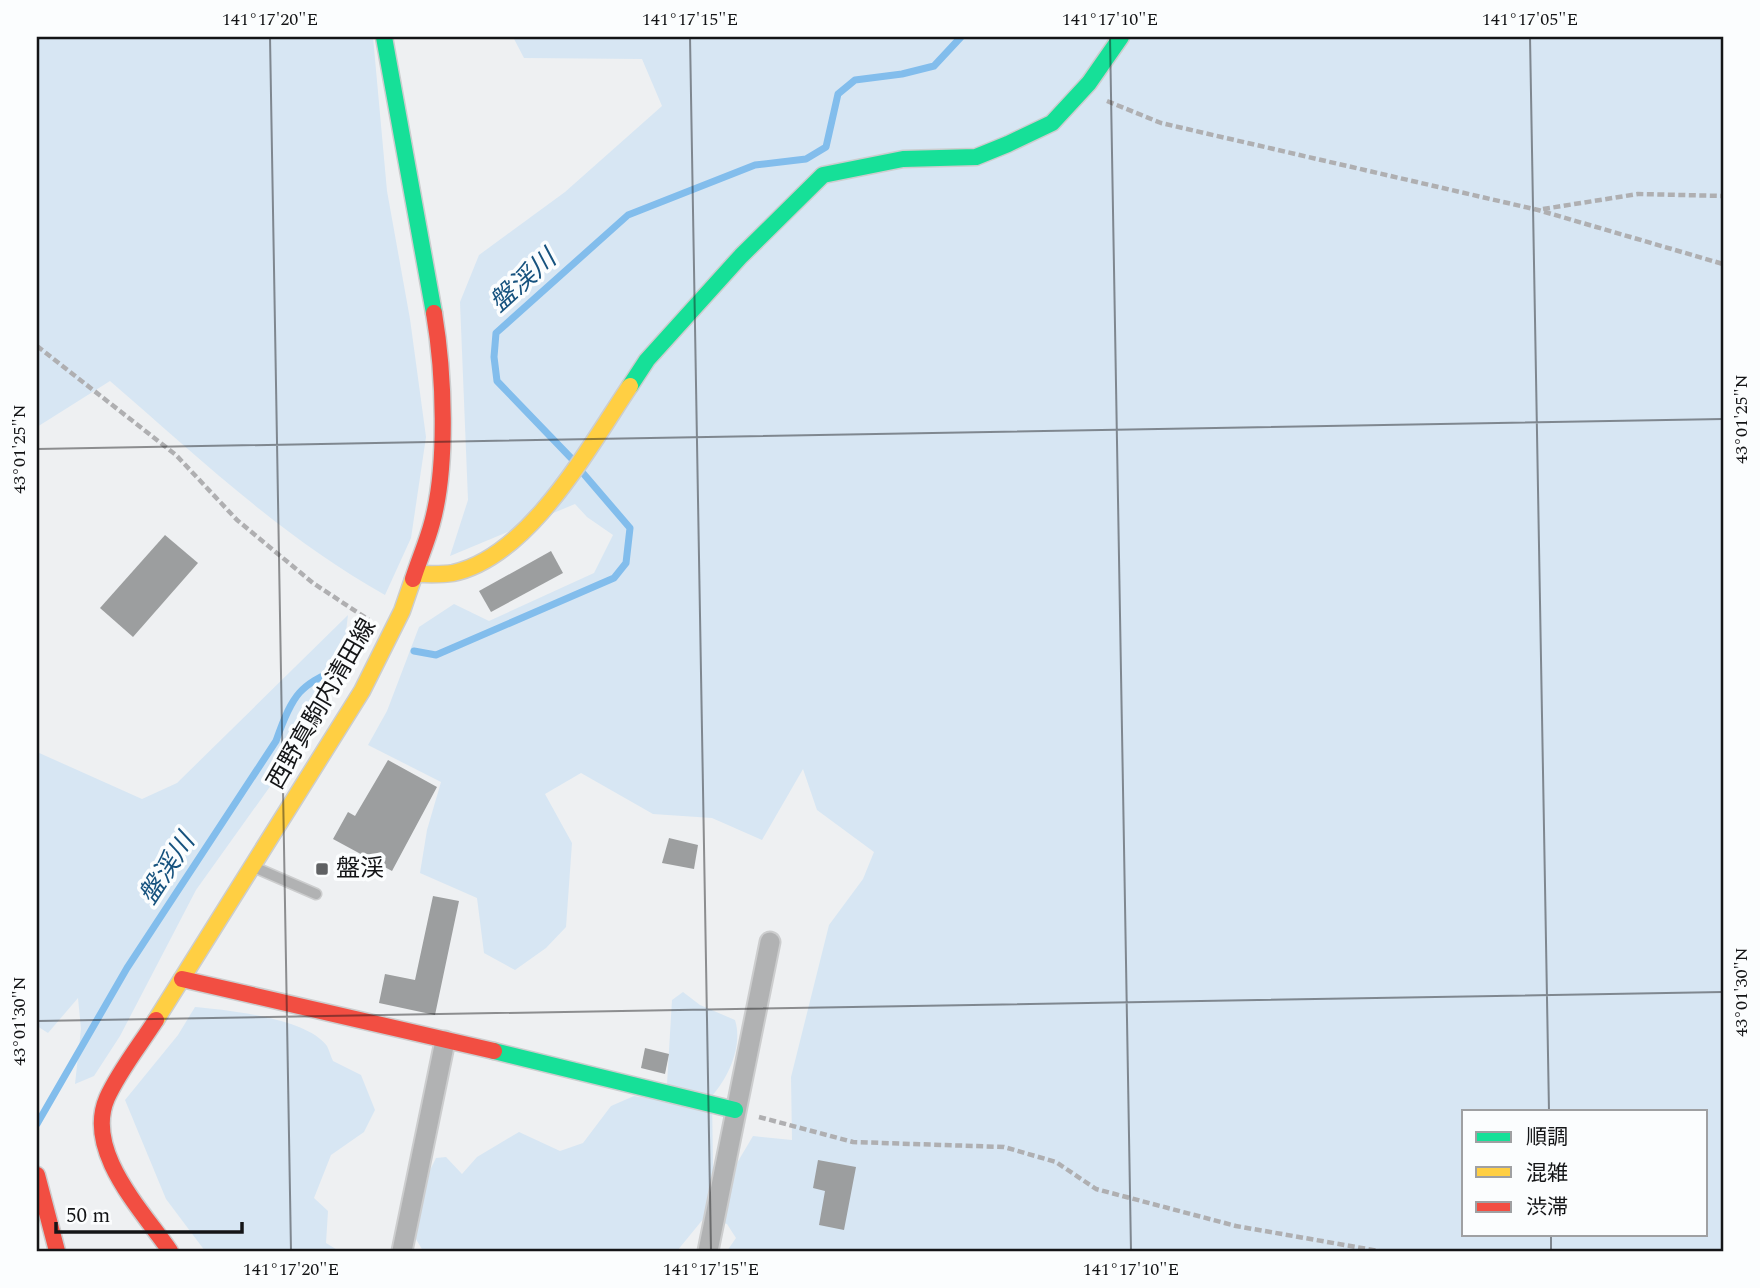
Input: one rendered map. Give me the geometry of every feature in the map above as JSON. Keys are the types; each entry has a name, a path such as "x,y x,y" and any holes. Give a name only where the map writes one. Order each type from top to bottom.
{"street":[{"name":"西野真駒内清田線","path":"170,1251 118,1171 102,1129 107,1098 362,691 390,635 433,521 442,444 441,354 384,37"},
{"path":"415,574 453,573 497,554 554,500 647,360 741,256 823,175 902,159 976,157 1052,123 1089,83 1121,37"},
{"path":"708,1251 770,942"},
{"path":"182,979 643,1086 735,1110"},
{"path":"402,1251 445,1041"},
{"path":"39,1181 57,1251"}],"lane":[{"path":"252,866 316,894"}],"path":[{"path":"1089,83 1109,103 1161,123 1538,210 1723,264"},
{"path":"1538,210 1638,194 1723,196"},
{"path":"37,346 176,455 237,520 313,583 390,635"},
{"path":"735,1110 853,1142 1003,1147 1056,1162 1096,1189 1236,1226 1379,1251"}],"shaded area":[{"path":"37,37 373,37 387,191 410,319 426,437 411,538 385,595 348,573 276,522 110,381 37,427"},
{"path":"513,37 1723,37 1723,1251 727,1251 736,1238 727,1224 704,1218 677,1251 423,1251 413,1234 428,1174 436,1158 446,1157 462,1174 477,1157 519,1132 560,1151 583,1143 611,1106 634,1096 666,1101 672,1000 683,992 700,1005 735,1020 737,1030 733,1060 724,1080 712,1096 713,1168 737,1163 753,1136 792,1140 791,1077 829,925 863,879 874,852 817,810 803,769 762,840 712,818 653,814 581,773 545,794 572,843 566,927 546,948 515,970 484,953 477,898 420,873 427,830 441,782 368,745 387,711 419,627 454,604 489,621 594,573 613,535 587,517 575,504 450,556 468,500 460,302 479,255 565,192 662,106 642,59 524,58"},
{"path":"348,615 343,656 309,732 196,890 120,1036 94,1076 75,1084 81,1029 78,998 48,1033 37,1026 37,752 142,799 177,783"},
{"path":"195,1007 226,1010 285,1022 317,1036 327,1046 333,1061 361,1075 375,1110 364,1132 331,1155 314,1198 328,1211 326,1243 339,1251 205,1251 166,1199 125,1100 178,1035"}],"building":[{"path":"165,535 198,563 133,637 100,608"},
{"path":"551,551 563,573 491,612 479,591"},
{"path":"388,760 437,787 392,871 333,839 348,812 355,816"},
{"path":"669,838 698,845 694,869 662,863"},
{"path":"433,896 459,901 435,1015 379,1003 385,974 415,980"},
{"path":"645,1048 669,1054 665,1074 641,1068"},
{"path":"818,1160 856,1167 844,1230 819,1225 825,1191 813,1188"}],"waterway":[{"name":"盤渓川","path":"573,460 497,381 494,357 496,333 628,215 755,165 806,159 826,147 838,94 855,80 902,74 934,66 961,37"},
{"name":"盤渓川","path":"414,651 436,655 614,578 626,563 630,528 582,472"},
{"name":"盤渓川","path":"37,1124 127,968 276,741 296,697 311,682 353,660"}],"traffic: fast":[{"path":"384,37 434,313"},
{"path":"630,386 647,360 741,256 823,175 903,159 976,157 1008,144 1052,123 1089,83 1121,37"},
{"path":"494,1051 735,1110"}],"traffic: slow":[{"path":"415,574 453,573 481,563 507,546 532,523 555,496 630,386"},
{"path":"156,1020 362,691 402,611 413,579"}],"traffic: jam":[{"path":"413,579 432,523 440,474 442,390 434,313"},
{"path":"182,979 494,1051"},
{"path":"156,1020 107,1098 102,1118 103,1139 119,1179 170,1251"},
{"path":"37,1175 57,1251"}],"place":[{"name":"盤渓","path":"322,869"}]}
